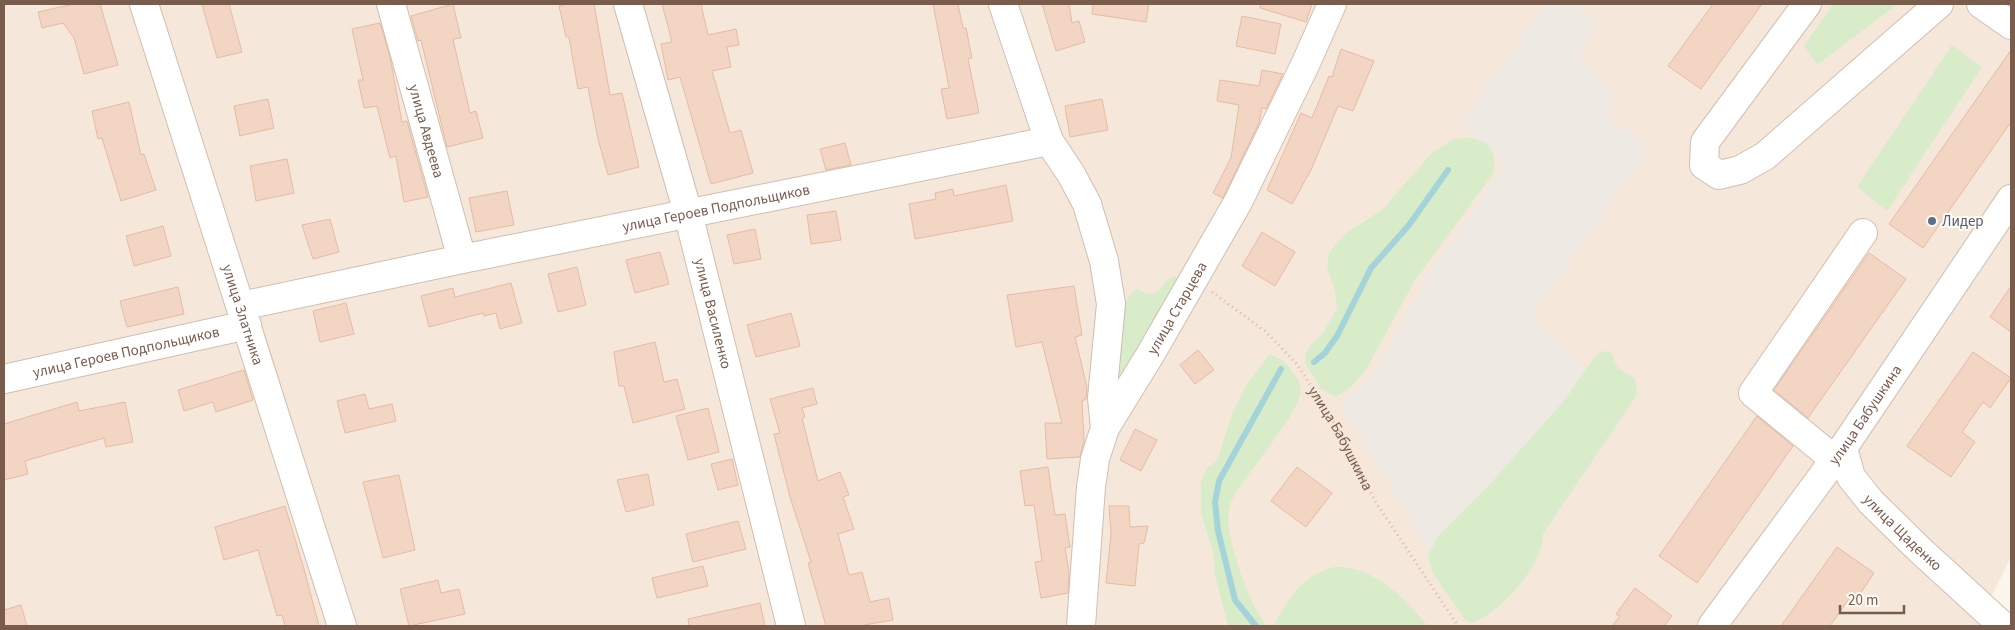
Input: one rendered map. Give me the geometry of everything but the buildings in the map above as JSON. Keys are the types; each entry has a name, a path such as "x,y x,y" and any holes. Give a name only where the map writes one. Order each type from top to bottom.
{"street":[{"name":"улица Златника","path":"144,4 342,626"},
{"name":"улица Авдеева","path":"392,4 462,259"},
{"name":"улица Василенко","path":"628,4 688,214 791,626"},
{"path":"1003,4 1049,141 1071,174 1087,204 1095,227 1109,285 1110,320 1102,398 1105,428"},
{"name":"улица Старцева","path":"1080,626 1091,487 1095,459 1105,428 1150,355 1238,202 1305,65 1332,4"},
{"path":"1807,4 1705,142 1704,165 1719,175 1740,170 1765,156 1939,4"},
{"path":"1981,4 2011,25"},
{"name":"улица Героев Подпольщиков","path":"4,379 462,259 1049,141"},
{"name":"улица Бабушкина","path":"1712,626 1839,454 2011,199"},
{"path":"1839,454 1753,394 1863,233"},
{"name":"улица Щаденко","path":"1839,454 1851,477 1871,502 2003,626"}],"path":[{"name":"улица Бабушкина","path":"1192,279 1266,332 1297,364 1338,428 1375,500 1458,626"}],"shaded area":[{"path":"4,4 2011,4 2011,557 1981,617 1991,626 4,626"},
{"path":"1546,4 1578,4 1597,25 1578,51 1615,96 1609,117 1649,149 1531,318 1594,375 1481,512 1430,552 1340,404 1376,370 1429,273 1506,163 1460,124"}],"green space":[{"path":"1833,4 1898,4 1817,65 1804,46"},
{"path":"1952,45 1982,67 1887,211 1857,187"},
{"path":"1464,138 1479,140 1489,147 1494,158 1493,174 1415,280 1367,368 1351,387 1336,397 1321,389 1305,363 1305,354 1322,334 1337,309 1335,291 1327,267 1329,253 1346,233 1382,210 1431,154 1452,140"},
{"path":"1175,276 1181,280 1123,385 1111,379 1118,330 1124,305 1130,295 1136,289 1151,293 1156,292 1169,279"},
{"path":"1604,351 1612,353 1615,363 1620,369 1634,379 1637,388 1636,396 1543,534 1536,560 1528,573 1507,599 1483,618 1472,623 1465,620 1432,572 1428,556 1438,536 1490,484 1563,402 1597,354"},
{"path":"1269,355 1280,359 1290,368 1300,385 1300,396 1284,426 1236,493 1230,505 1228,516 1233,549 1245,586 1260,617 1267,626 1228,626 1215,575 1213,552 1201,513 1201,482 1206,469 1217,461 1232,414 1246,386"},
{"path":"1334,567 1349,568 1362,572 1387,585 1409,604 1428,626 1273,626 1291,597 1304,582 1322,571"}],"waterway":[{"path":"1314,362 1325,353 1337,336 1371,268 1409,225 1448,170"},
{"path":"1256,626 1235,600 1218,531 1215,502 1219,481 1281,369"}],"place":[{"name":"Лидер","path":"1932,221"}]}
